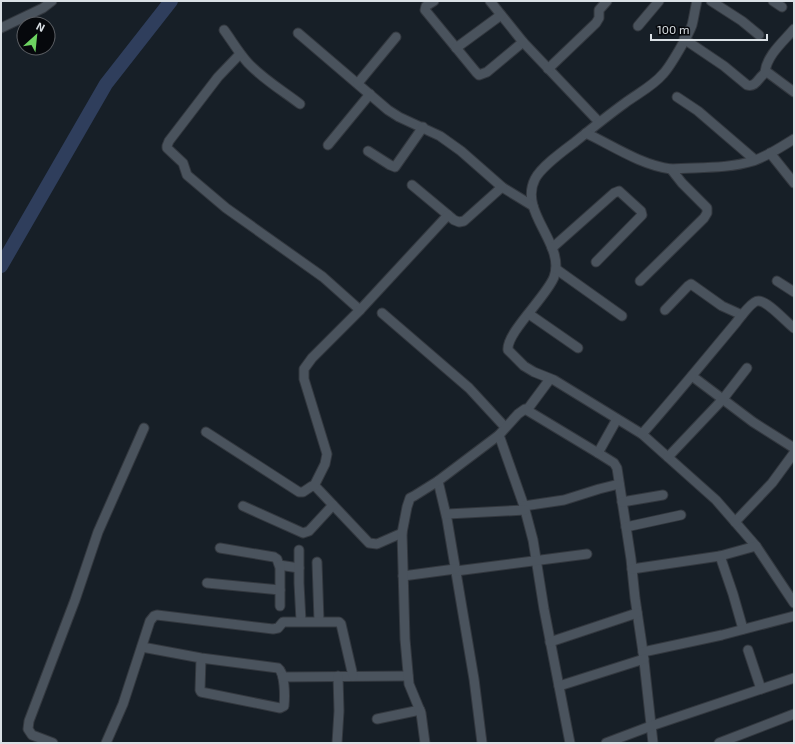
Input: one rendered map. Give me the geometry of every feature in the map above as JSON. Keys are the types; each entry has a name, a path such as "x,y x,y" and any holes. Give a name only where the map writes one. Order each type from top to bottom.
{"street":[{"path":"1,28 43,8 52,1"},
{"path":"434,1 426,6 425,10 476,72 481,75 487,72 523,42"},
{"path":"490,1 523,42 599,122"},
{"path":"548,69 596,23 599,18 599,10 607,1"},
{"path":"638,26 658,1"},
{"path":"697,1 691,26 664,74 599,122 551,161 535,178 532,188 533,206 552,248 556,269 551,283 508,344 508,350 524,366 539,375 550,379 642,434 716,500 756,546 794,603"},
{"path":"711,1 742,21 759,35"},
{"path":"773,1 782,7"},
{"path":"456,48 501,15"},
{"path":"684,39 724,66 747,85 752,86 765,72 768,60 794,29"},
{"path":"224,30 240,54 256,71 300,104"},
{"path":"298,33 388,110 440,136 462,151 502,187 533,206"},
{"path":"358,83 396,37"},
{"path":"240,54 218,77 170,140 167,148 183,163 187,175 226,208 312,269 360,310"},
{"path":"765,72 768,72 794,92"},
{"path":"328,144 370,94"},
{"path":"678,97 698,111 755,160"},
{"path":"368,151 390,165 395,166 424,127"},
{"path":"586,133 647,163 662,168 728,166 755,160 794,139"},
{"path":"770,153 794,183"},
{"path":"640,281 708,213 707,208 682,183 671,168"},
{"path":"412,185 457,222 464,221 502,187"},
{"path":"552,248 614,193 617,191 621,192 641,211 642,215 596,262"},
{"path":"206,432 296,491 303,492 311,486 314,486 325,464 328,454 304,379 304,369 312,358 360,310 448,215"},
{"path":"556,269 622,316"},
{"path":"777,281 794,292"},
{"path":"665,310 691,284 722,306 742,316"},
{"path":"642,434 676,397 755,302 761,301 783,317 794,328"},
{"path":"382,313 469,388 505,427"},
{"path":"528,314 578,348"},
{"path":"668,457 723,399 747,368"},
{"path":"692,376 753,422 794,448"},
{"path":"425,743 420,710 411,691 404,639 402,533 405,513 410,498 438,481 499,435 520,412 527,410 550,379"},
{"path":"527,410 616,465 632,569 636,613 643,656 653,743"},
{"path":"598,453 617,419"},
{"path":"53,743 32,735 28,729 30,722 75,600 98,532 144,428"},
{"path":"499,435 524,508 534,543 550,642 570,743"},
{"path":"735,522 772,482 794,453"},
{"path":"438,481 447,514 474,679 482,743"},
{"path":"447,514 524,508 564,500 619,484"},
{"path":"314,486 367,542 377,544 402,533"},
{"path":"622,502 663,495"},
{"path":"243,506 303,533 309,531 333,505"},
{"path":"626,527 681,515"},
{"path":"632,569 720,556 756,546"},
{"path":"220,548 275,557 280,565 280,606"},
{"path":"299,550 301,621"},
{"path":"403,576 587,554"},
{"path":"720,556 743,629"},
{"path":"317,562 320,621"},
{"path":"280,565 299,568"},
{"path":"207,582 280,590"},
{"path":"550,642 636,613"},
{"path":"106,743 123,704 150,621 154,616 158,615 273,629 278,628 284,622 337,621 341,623 353,676"},
{"path":"559,686 643,656 794,616"},
{"path":"142,647 201,658 278,668 281,671 282,677 284,704 282,708 201,692 201,658"},
{"path":"748,650 761,689"},
{"path":"337,743 339,711 338,676"},
{"path":"282,677 408,676"},
{"path":"606,743 651,726 794,678"},
{"path":"377,719 420,710"},
{"path":"719,743 794,714"}],"waterway":[{"path":"1,266 106,84 171,1"}]}
